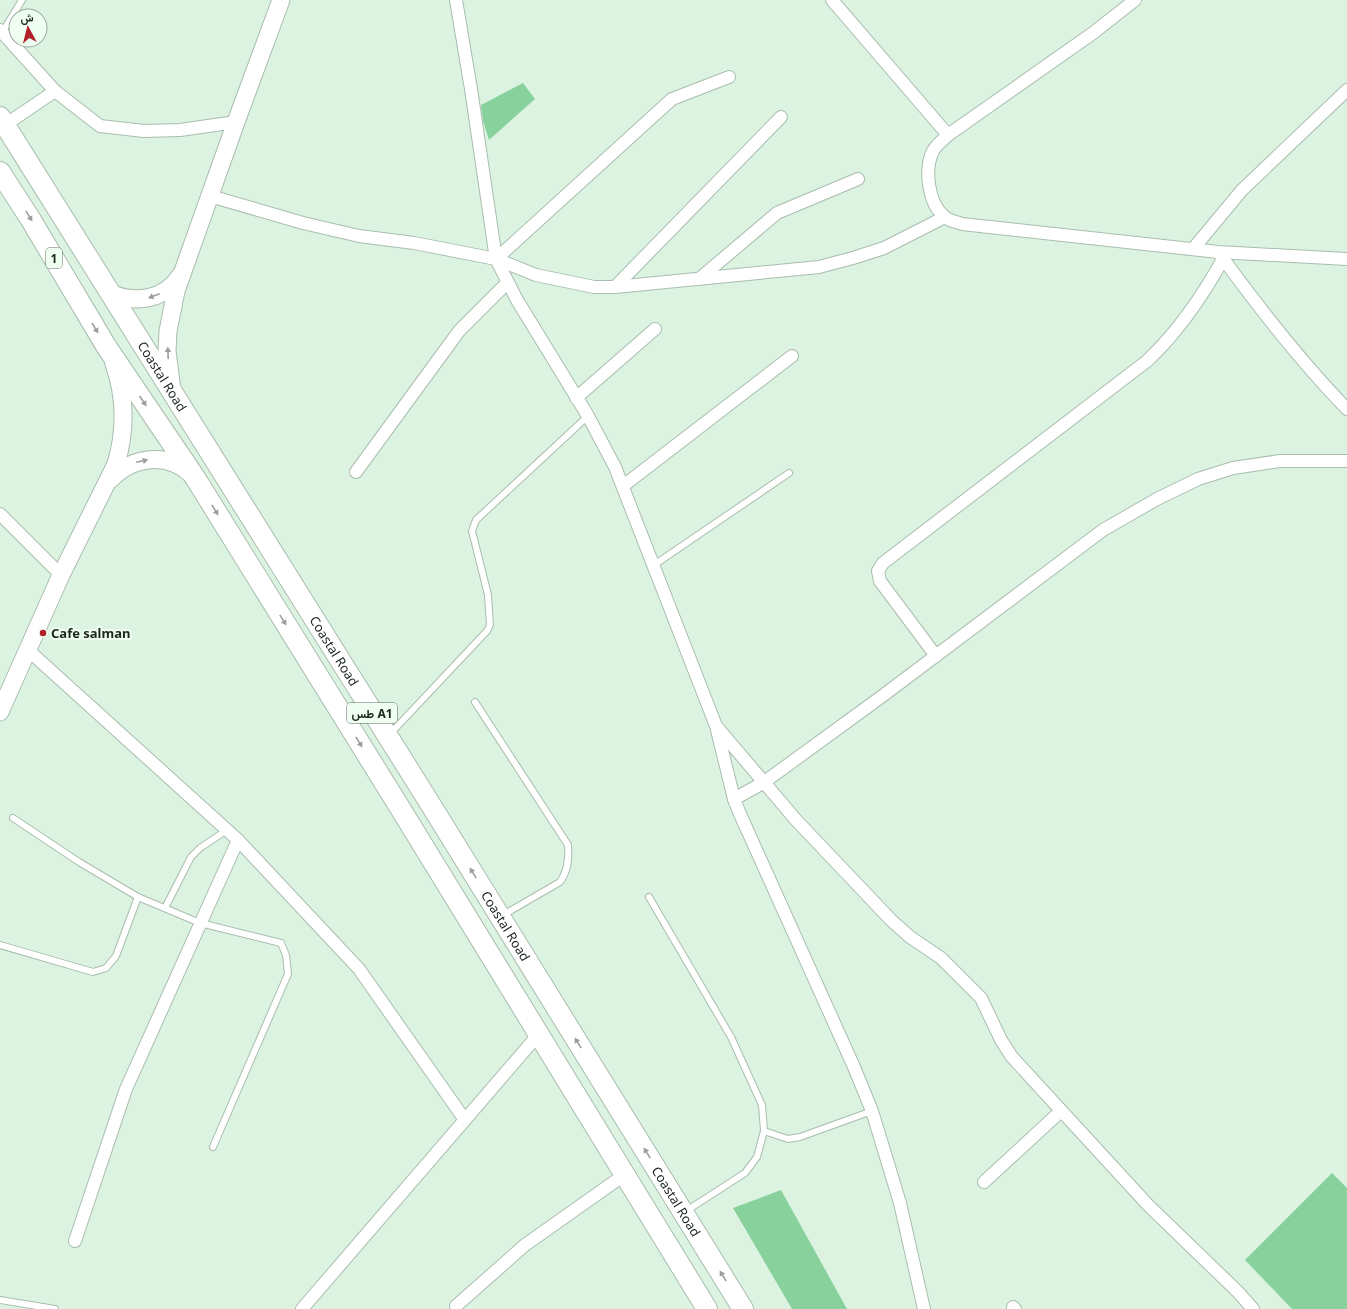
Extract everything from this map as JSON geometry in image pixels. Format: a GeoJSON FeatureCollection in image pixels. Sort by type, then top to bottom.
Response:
{"type":"FeatureCollection","features":[{"type":"Feature","properties":{"kind":"highway","name":"Coastal Road"},"geometry":{"type":"LineString","coordinates":[[2,121],[500,916],[743,1309]]}},
{"type":"Feature","properties":{"kind":"highway","name":"Coastal Road"},"geometry":{"type":"LineString","coordinates":[[0,172],[6,193],[106,346],[196,479],[397,803],[707,1309]]}},
{"type":"Feature","properties":{"kind":"main road"},"geometry":{"type":"LineString","coordinates":[[173,392],[169,372],[168,331],[171,310],[236,122],[281,0]]}},
{"type":"Feature","properties":{"kind":"main road"},"geometry":{"type":"LineString","coordinates":[[110,293],[128,299],[146,299],[168,289],[184,271]]}},
{"type":"Feature","properties":{"kind":"main road"},"geometry":{"type":"LineString","coordinates":[[0,712],[61,575],[110,481],[121,447],[124,412],[119,378],[106,346]]}},
{"type":"Feature","properties":{"kind":"main road"},"geometry":{"type":"LineString","coordinates":[[110,481],[126,466],[147,459],[168,461],[188,471],[196,479]]}},
{"type":"Feature","properties":{"kind":"street"},"geometry":{"type":"LineString","coordinates":[[456,0],[471,89],[496,259],[507,283],[588,416],[623,486],[716,726],[734,799],[767,878],[854,1067],[872,1111],[900,1203],[924,1309]]}},
{"type":"Feature","properties":{"kind":"street"},"geometry":{"type":"LineString","coordinates":[[832,0],[948,136]]}},
{"type":"Feature","properties":{"kind":"street"},"geometry":{"type":"LineString","coordinates":[[1135,0],[1093,33],[948,136],[933,150],[928,166],[934,204],[945,217],[962,224],[1193,249],[1221,256],[1347,259]]}},
{"type":"Feature","properties":{"kind":"street"},"geometry":{"type":"LineString","coordinates":[[1,32],[55,91],[100,126],[144,131],[173,130],[236,122]]}},
{"type":"Feature","properties":{"kind":"street"},"geometry":{"type":"LineString","coordinates":[[496,259],[672,99],[729,77]]}},
{"type":"Feature","properties":{"kind":"street"},"geometry":{"type":"LineString","coordinates":[[1193,249],[1242,190],[1347,90]]}},
{"type":"Feature","properties":{"kind":"street"},"geometry":{"type":"LineString","coordinates":[[2,121],[55,91]]}},
{"type":"Feature","properties":{"kind":"street"},"geometry":{"type":"LineString","coordinates":[[615,287],[781,117]]}},
{"type":"Feature","properties":{"kind":"street"},"geometry":{"type":"LineString","coordinates":[[699,279],[777,213],[858,179]]}},
{"type":"Feature","properties":{"kind":"street"},"geometry":{"type":"LineString","coordinates":[[210,196],[303,223],[359,236],[414,244],[496,259],[536,274],[594,287],[615,287],[819,267],[884,248],[945,217]]}},
{"type":"Feature","properties":{"kind":"street"},"geometry":{"type":"LineString","coordinates":[[1221,256],[1314,376],[1347,410]]}},
{"type":"Feature","properties":{"kind":"street"},"geometry":{"type":"LineString","coordinates":[[936,656],[880,581],[878,571],[883,563],[1147,361],[1162,347],[1187,317],[1207,288],[1221,256]]}},
{"type":"Feature","properties":{"kind":"street"},"geometry":{"type":"LineString","coordinates":[[356,472],[459,331],[507,283]]}},
{"type":"Feature","properties":{"kind":"street"},"geometry":{"type":"LineString","coordinates":[[576,398],[655,329]]}},
{"type":"Feature","properties":{"kind":"street"},"geometry":{"type":"LineString","coordinates":[[623,486],[792,356]]}},
{"type":"Feature","properties":{"kind":"street"},"geometry":{"type":"LineString","coordinates":[[734,799],[763,783],[936,656],[1103,530],[1157,499],[1198,479],[1233,468],[1274,462],[1302,460],[1347,461]]}},
{"type":"Feature","properties":{"kind":"street"},"geometry":{"type":"LineString","coordinates":[[0,514],[61,575]]}},
{"type":"Feature","properties":{"kind":"street"},"geometry":{"type":"LineString","coordinates":[[28,650],[238,840],[359,969],[465,1120]]}},
{"type":"Feature","properties":{"kind":"street"},"geometry":{"type":"LineString","coordinates":[[716,726],[763,783],[831,858],[891,920],[910,937],[941,958],[981,998],[1001,1040],[1012,1057],[1148,1205],[1238,1292],[1253,1309]]}},
{"type":"Feature","properties":{"kind":"street"},"geometry":{"type":"LineString","coordinates":[[75,1241],[126,1088],[238,840]]}},
{"type":"Feature","properties":{"kind":"street"},"geometry":{"type":"LineString","coordinates":[[302,1309],[538,1035]]}},
{"type":"Feature","properties":{"kind":"street"},"geometry":{"type":"LineString","coordinates":[[984,1182],[1061,1111]]}},
{"type":"Feature","properties":{"kind":"street"},"geometry":{"type":"LineString","coordinates":[[456,1306],[525,1245],[624,1175]]}},
{"type":"Feature","properties":{"kind":"lane"},"geometry":{"type":"LineString","coordinates":[[1,32],[22,0]]}},
{"type":"Feature","properties":{"kind":"lane"},"geometry":{"type":"LineString","coordinates":[[387,737],[487,631],[490,625],[488,595],[473,537],[473,525],[476,520],[588,416]]}},
{"type":"Feature","properties":{"kind":"lane"},"geometry":{"type":"LineString","coordinates":[[654,565],[789,473]]}},
{"type":"Feature","properties":{"kind":"lane"},"geometry":{"type":"LineString","coordinates":[[476,702],[568,845],[566,875],[560,882],[500,916]]}},
{"type":"Feature","properties":{"kind":"lane"},"geometry":{"type":"LineString","coordinates":[[13,818],[79,862],[138,897],[200,923],[281,943],[286,955],[288,974],[213,1147]]}},
{"type":"Feature","properties":{"kind":"lane"},"geometry":{"type":"LineString","coordinates":[[165,908],[191,857],[200,848],[227,830]]}},
{"type":"Feature","properties":{"kind":"lane"},"geometry":{"type":"LineString","coordinates":[[0,945],[92,972],[106,968],[116,956],[138,897]]}},
{"type":"Feature","properties":{"kind":"lane"},"geometry":{"type":"LineString","coordinates":[[649,897],[731,1037],[762,1105],[764,1132],[757,1157],[745,1173],[684,1212]]}},
{"type":"Feature","properties":{"kind":"lane"},"geometry":{"type":"LineString","coordinates":[[764,1132],[788,1139],[800,1137],[872,1111]]}},
{"type":"Feature","properties":{"kind":"lane"},"geometry":{"type":"LineString","coordinates":[[0,1300],[55,1309]]}},
{"type":"Feature","properties":{"kind":"building"},"geometry":{"type":"Polygon","coordinates":[[[523,83],[535,99],[489,140],[483,121],[481,105],[523,83]]]}},
{"type":"Feature","properties":{"kind":"building"},"geometry":{"type":"Polygon","coordinates":[[[1332,1173],[1347,1188],[1347,1309],[1292,1309],[1245,1260],[1332,1173]]]}},
{"type":"Feature","properties":{"kind":"building"},"geometry":{"type":"Polygon","coordinates":[[[781,1190],[847,1309],[792,1309],[733,1208],[781,1190]]]}},
{"type":"Feature","properties":{"kind":"place","name":"Cafe salman"},"geometry":{"type":"Point","coordinates":[43,633]}}]}
